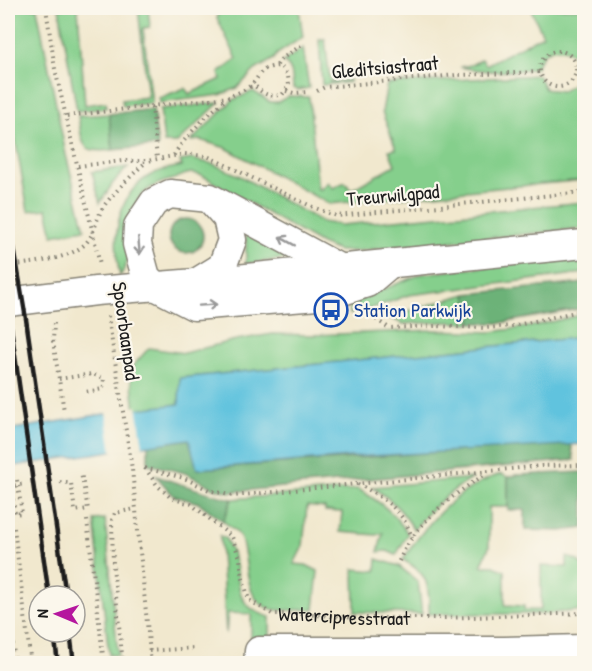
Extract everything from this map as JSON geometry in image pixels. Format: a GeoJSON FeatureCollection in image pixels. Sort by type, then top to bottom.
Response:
{"type":"FeatureCollection","features":[{"type":"Feature","properties":{"kind":"street"},"geometry":{"type":"LineString","coordinates":[[339,268],[210,198],[170,194],[154,202],[138,226],[137,243],[146,277],[155,286],[194,306],[330,295],[367,283],[389,265]]}},
{"type":"Feature","properties":{"kind":"street"},"geometry":{"type":"LineString","coordinates":[[196,284],[222,267],[232,240],[227,218],[210,198]]}},
{"type":"Feature","properties":{"kind":"street"},"geometry":{"type":"LineString","coordinates":[[8,302],[585,244]]}},
{"type":"Feature","properties":{"kind":"street","name":"Watercipresstraat"},"geometry":{"type":"LineString","coordinates":[[259,657],[585,649]]}},
{"type":"Feature","properties":{"kind":"path","name":"Spoorbaanpad"},"geometry":{"type":"LineString","coordinates":[[46,8],[56,69],[94,232],[105,291],[128,450],[151,663]]}},
{"type":"Feature","properties":{"kind":"path"},"geometry":{"type":"LineString","coordinates":[[250,87],[260,72],[276,66],[280,60],[303,44]]}},
{"type":"Feature","properties":{"kind":"path"},"geometry":{"type":"LineString","coordinates":[[553,52],[566,53],[577,65],[578,72],[571,83],[556,88],[546,84],[540,72],[542,61],[547,54],[553,52]]}},
{"type":"Feature","properties":{"kind":"path"},"geometry":{"type":"LineString","coordinates":[[577,65],[585,64]]}},
{"type":"Feature","properties":{"kind":"path"},"geometry":{"type":"LineString","coordinates":[[173,155],[179,144],[229,97],[255,86],[272,97],[282,95],[289,86],[288,75],[280,66],[276,66]]}},
{"type":"Feature","properties":{"kind":"path","name":"Gleditsiastraat"},"geometry":{"type":"LineString","coordinates":[[317,91],[325,87],[457,75],[540,72]]}},
{"type":"Feature","properties":{"kind":"path"},"geometry":{"type":"LineString","coordinates":[[286,91],[309,92]]}},
{"type":"Feature","properties":{"kind":"path"},"geometry":{"type":"LineString","coordinates":[[67,116],[229,97]]}},
{"type":"Feature","properties":{"kind":"path"},"geometry":{"type":"LineString","coordinates":[[152,107],[157,159]]}},
{"type":"Feature","properties":{"kind":"path","name":"Treurwilgpad"},"geometry":{"type":"LineString","coordinates":[[78,166],[147,161],[184,154],[207,156],[315,208],[337,216],[585,192]]}},
{"type":"Feature","properties":{"kind":"path"},"geometry":{"type":"LineString","coordinates":[[8,266],[47,261],[75,251],[86,244],[94,232],[102,208],[147,161]]}},
{"type":"Feature","properties":{"kind":"path"},"geometry":{"type":"LineString","coordinates":[[371,316],[389,328],[436,326],[485,328],[513,326],[585,310]]}},
{"type":"Feature","properties":{"kind":"path"},"geometry":{"type":"LineString","coordinates":[[54,320],[53,341],[64,411]]}},
{"type":"Feature","properties":{"kind":"path"},"geometry":{"type":"LineString","coordinates":[[59,379],[92,374],[104,378],[103,389],[86,392]]}},
{"type":"Feature","properties":{"kind":"path"},"geometry":{"type":"LineString","coordinates":[[358,484],[541,466],[585,465]]}},
{"type":"Feature","properties":{"kind":"path","name":"Watercipresstraat"},"geometry":{"type":"LineString","coordinates":[[358,484],[233,496],[209,490],[184,478],[145,468],[157,485],[171,498],[191,504],[232,537],[240,559],[249,600],[272,614],[426,618],[585,613]]}},
{"type":"Feature","properties":{"kind":"path"},"geometry":{"type":"LineString","coordinates":[[399,561],[412,538],[426,521],[454,496],[488,472]]}},
{"type":"Feature","properties":{"kind":"path"},"geometry":{"type":"LineString","coordinates":[[60,482],[71,483],[75,511],[88,509],[81,473]]}},
{"type":"Feature","properties":{"kind":"path"},"geometry":{"type":"LineString","coordinates":[[17,480],[19,491],[21,513],[15,514],[11,486],[18,485],[25,484]]}},
{"type":"Feature","properties":{"kind":"path"},"geometry":{"type":"LineString","coordinates":[[358,484],[378,495],[397,510],[412,538]]}},
{"type":"Feature","properties":{"kind":"path"},"geometry":{"type":"LineString","coordinates":[[123,663],[113,566],[112,520],[116,513],[135,509]]}},
{"type":"Feature","properties":{"kind":"path"},"geometry":{"type":"LineString","coordinates":[[87,520],[104,663]]}},
{"type":"Feature","properties":{"kind":"path"},"geometry":{"type":"LineString","coordinates":[[14,528],[30,663]]}},
{"type":"Feature","properties":{"kind":"path"},"geometry":{"type":"LineString","coordinates":[[8,602],[15,663]]}},
{"type":"Feature","properties":{"kind":"path"},"geometry":{"type":"LineString","coordinates":[[149,651],[194,648]]}},
{"type":"Feature","properties":{"kind":"green space"},"geometry":{"type":"Polygon","coordinates":[[[8,8],[37,8],[66,155],[85,229],[53,235],[47,209],[28,211],[8,98],[8,8]]]}},
{"type":"Feature","properties":{"kind":"green space"},"geometry":{"type":"Polygon","coordinates":[[[59,8],[78,8],[85,105],[106,102],[106,108],[77,111],[59,8]]]}},
{"type":"Feature","properties":{"kind":"green space"},"geometry":{"type":"Polygon","coordinates":[[[138,8],[148,8],[150,27],[143,28],[152,103],[123,106],[122,100],[148,97],[138,8]]]}},
{"type":"Feature","properties":{"kind":"green space"},"geometry":{"type":"Polygon","coordinates":[[[221,8],[299,8],[303,37],[255,70],[237,88],[220,95],[159,103],[159,98],[185,88],[189,94],[221,79],[219,73],[237,59],[217,18],[221,8]]]}},
{"type":"Feature","properties":{"kind":"green space"},"geometry":{"type":"Polygon","coordinates":[[[530,8],[584,8],[584,59],[579,60],[572,53],[558,48],[544,54],[536,68],[498,71],[460,67],[471,65],[482,59],[486,65],[543,35],[530,8]]]}},
{"type":"Feature","properties":{"kind":"green space"},"geometry":{"type":"Polygon","coordinates":[[[319,39],[325,39],[330,82],[349,80],[350,82],[322,85],[319,39]]]}},
{"type":"Feature","properties":{"kind":"green space"},"geometry":{"type":"Polygon","coordinates":[[[303,48],[309,88],[298,90],[293,88],[290,70],[283,62],[303,48]]]}},
{"type":"Feature","properties":{"kind":"green space"},"geometry":{"type":"Polygon","coordinates":[[[584,66],[584,180],[329,204],[226,148],[200,140],[191,141],[233,100],[253,91],[270,102],[278,102],[289,96],[309,97],[318,189],[328,182],[333,188],[345,182],[351,190],[395,165],[389,150],[396,149],[382,112],[387,84],[538,75],[545,89],[562,91],[574,83],[584,66]]]}},
{"type":"Feature","properties":{"kind":"green space"},"geometry":{"type":"Polygon","coordinates":[[[219,103],[177,143],[164,143],[160,109],[219,103]]]}},
{"type":"Feature","properties":{"kind":"green space"},"geometry":{"type":"Polygon","coordinates":[[[153,109],[158,146],[113,150],[109,114],[153,109]]]}},
{"type":"Feature","properties":{"kind":"green space"},"geometry":{"type":"Polygon","coordinates":[[[109,114],[113,150],[102,151],[88,148],[82,140],[78,116],[109,114]]]}},
{"type":"Feature","properties":{"kind":"green space"},"geometry":{"type":"Polygon","coordinates":[[[192,159],[213,164],[240,176],[322,222],[341,225],[584,202],[584,228],[339,251],[321,244],[205,177],[190,173],[151,187],[140,197],[131,221],[127,263],[120,276],[116,247],[124,204],[142,181],[155,173],[182,166],[180,161],[192,159]]]}},
{"type":"Feature","properties":{"kind":"green space"},"geometry":{"type":"Polygon","coordinates":[[[128,167],[113,183],[100,203],[92,172],[128,167]]]}},
{"type":"Feature","properties":{"kind":"green space"},"geometry":{"type":"Polygon","coordinates":[[[186,219],[198,224],[203,236],[198,248],[186,253],[174,248],[169,236],[174,224],[186,219]]]}},
{"type":"Feature","properties":{"kind":"green space"},"geometry":{"type":"Polygon","coordinates":[[[246,227],[298,257],[246,264],[246,227]]]}},
{"type":"Feature","properties":{"kind":"green space"},"geometry":{"type":"Polygon","coordinates":[[[584,256],[584,273],[409,295],[350,314],[350,303],[421,274],[584,256]]]}},
{"type":"Feature","properties":{"kind":"green space"},"geometry":{"type":"Polygon","coordinates":[[[584,283],[584,308],[501,323],[472,323],[466,294],[584,283]]]}},
{"type":"Feature","properties":{"kind":"green space"},"geometry":{"type":"Polygon","coordinates":[[[466,294],[472,323],[403,324],[388,317],[466,294]]]}},
{"type":"Feature","properties":{"kind":"green space"},"geometry":{"type":"Polygon","coordinates":[[[584,314],[584,337],[180,378],[179,404],[135,410],[130,369],[149,348],[184,353],[236,340],[273,334],[313,335],[434,330],[491,332],[534,326],[584,314]]]}},
{"type":"Feature","properties":{"kind":"green space"},"geometry":{"type":"Polygon","coordinates":[[[190,439],[197,469],[571,443],[574,460],[230,492],[214,488],[185,473],[148,464],[148,445],[190,439]]]}},
{"type":"Feature","properties":{"kind":"green space"},"geometry":{"type":"Polygon","coordinates":[[[584,472],[584,528],[561,531],[525,530],[525,510],[508,510],[508,477],[584,472]]]}},
{"type":"Feature","properties":{"kind":"green space"},"geometry":{"type":"Polygon","coordinates":[[[501,474],[508,477],[508,507],[489,507],[489,547],[481,566],[494,566],[505,571],[505,605],[524,606],[524,610],[541,610],[541,566],[567,567],[567,557],[577,560],[584,567],[584,610],[542,614],[429,614],[426,581],[418,570],[403,560],[422,533],[445,508],[471,488],[501,474]]]}},
{"type":"Feature","properties":{"kind":"green space"},"geometry":{"type":"Polygon","coordinates":[[[156,476],[232,499],[223,521],[199,503],[174,496],[156,476]]]}},
{"type":"Feature","properties":{"kind":"green space"},"geometry":{"type":"Polygon","coordinates":[[[473,478],[441,501],[414,530],[396,506],[372,487],[473,478]]]}},
{"type":"Feature","properties":{"kind":"green space"},"geometry":{"type":"Polygon","coordinates":[[[358,489],[386,508],[408,534],[396,555],[387,551],[378,552],[383,533],[376,535],[340,532],[342,512],[325,511],[325,508],[307,506],[303,546],[294,564],[306,565],[318,571],[314,609],[277,610],[265,607],[252,591],[240,537],[223,521],[232,499],[358,489]]]}},
{"type":"Feature","properties":{"kind":"green space"},"geometry":{"type":"Polygon","coordinates":[[[105,519],[118,655],[109,655],[94,520],[105,519]]]}},
{"type":"Feature","properties":{"kind":"green space"},"geometry":{"type":"Polygon","coordinates":[[[220,536],[225,538],[232,553],[244,601],[254,610],[270,617],[270,640],[251,638],[251,614],[228,613],[226,634],[220,536]]]}},
{"type":"Feature","properties":{"kind":"green space"},"geometry":{"type":"Polygon","coordinates":[[[377,559],[399,566],[418,582],[422,614],[355,612],[354,569],[376,571],[377,559]]]}},
{"type":"Feature","properties":{"kind":"water"},"geometry":{"type":"Polygon","coordinates":[[[584,337],[584,444],[351,457],[197,469],[189,439],[8,467],[8,430],[179,404],[180,378],[584,337]]]}},
{"type":"Feature","properties":{"kind":"pier"},"geometry":{"type":"Polygon","coordinates":[[[137,406],[143,447],[112,452],[106,411],[137,406]]]}},
{"type":"Feature","properties":{"kind":"railway"},"geometry":{"type":"LineString","coordinates":[[8,212],[64,584]]}},
{"type":"Feature","properties":{"kind":"railway"},"geometry":{"type":"LineString","coordinates":[[8,306],[47,584]]}},
{"type":"Feature","properties":{"kind":"railway"},"geometry":{"type":"LineString","coordinates":[[56,644],[58,664]]}},
{"type":"Feature","properties":{"kind":"railway"},"geometry":{"type":"LineString","coordinates":[[72,644],[74,664]]}},
{"type":"Feature","properties":{"kind":"place","name":"Station Parkwijk"},"geometry":{"type":"Point","coordinates":[331,310]}}]}
